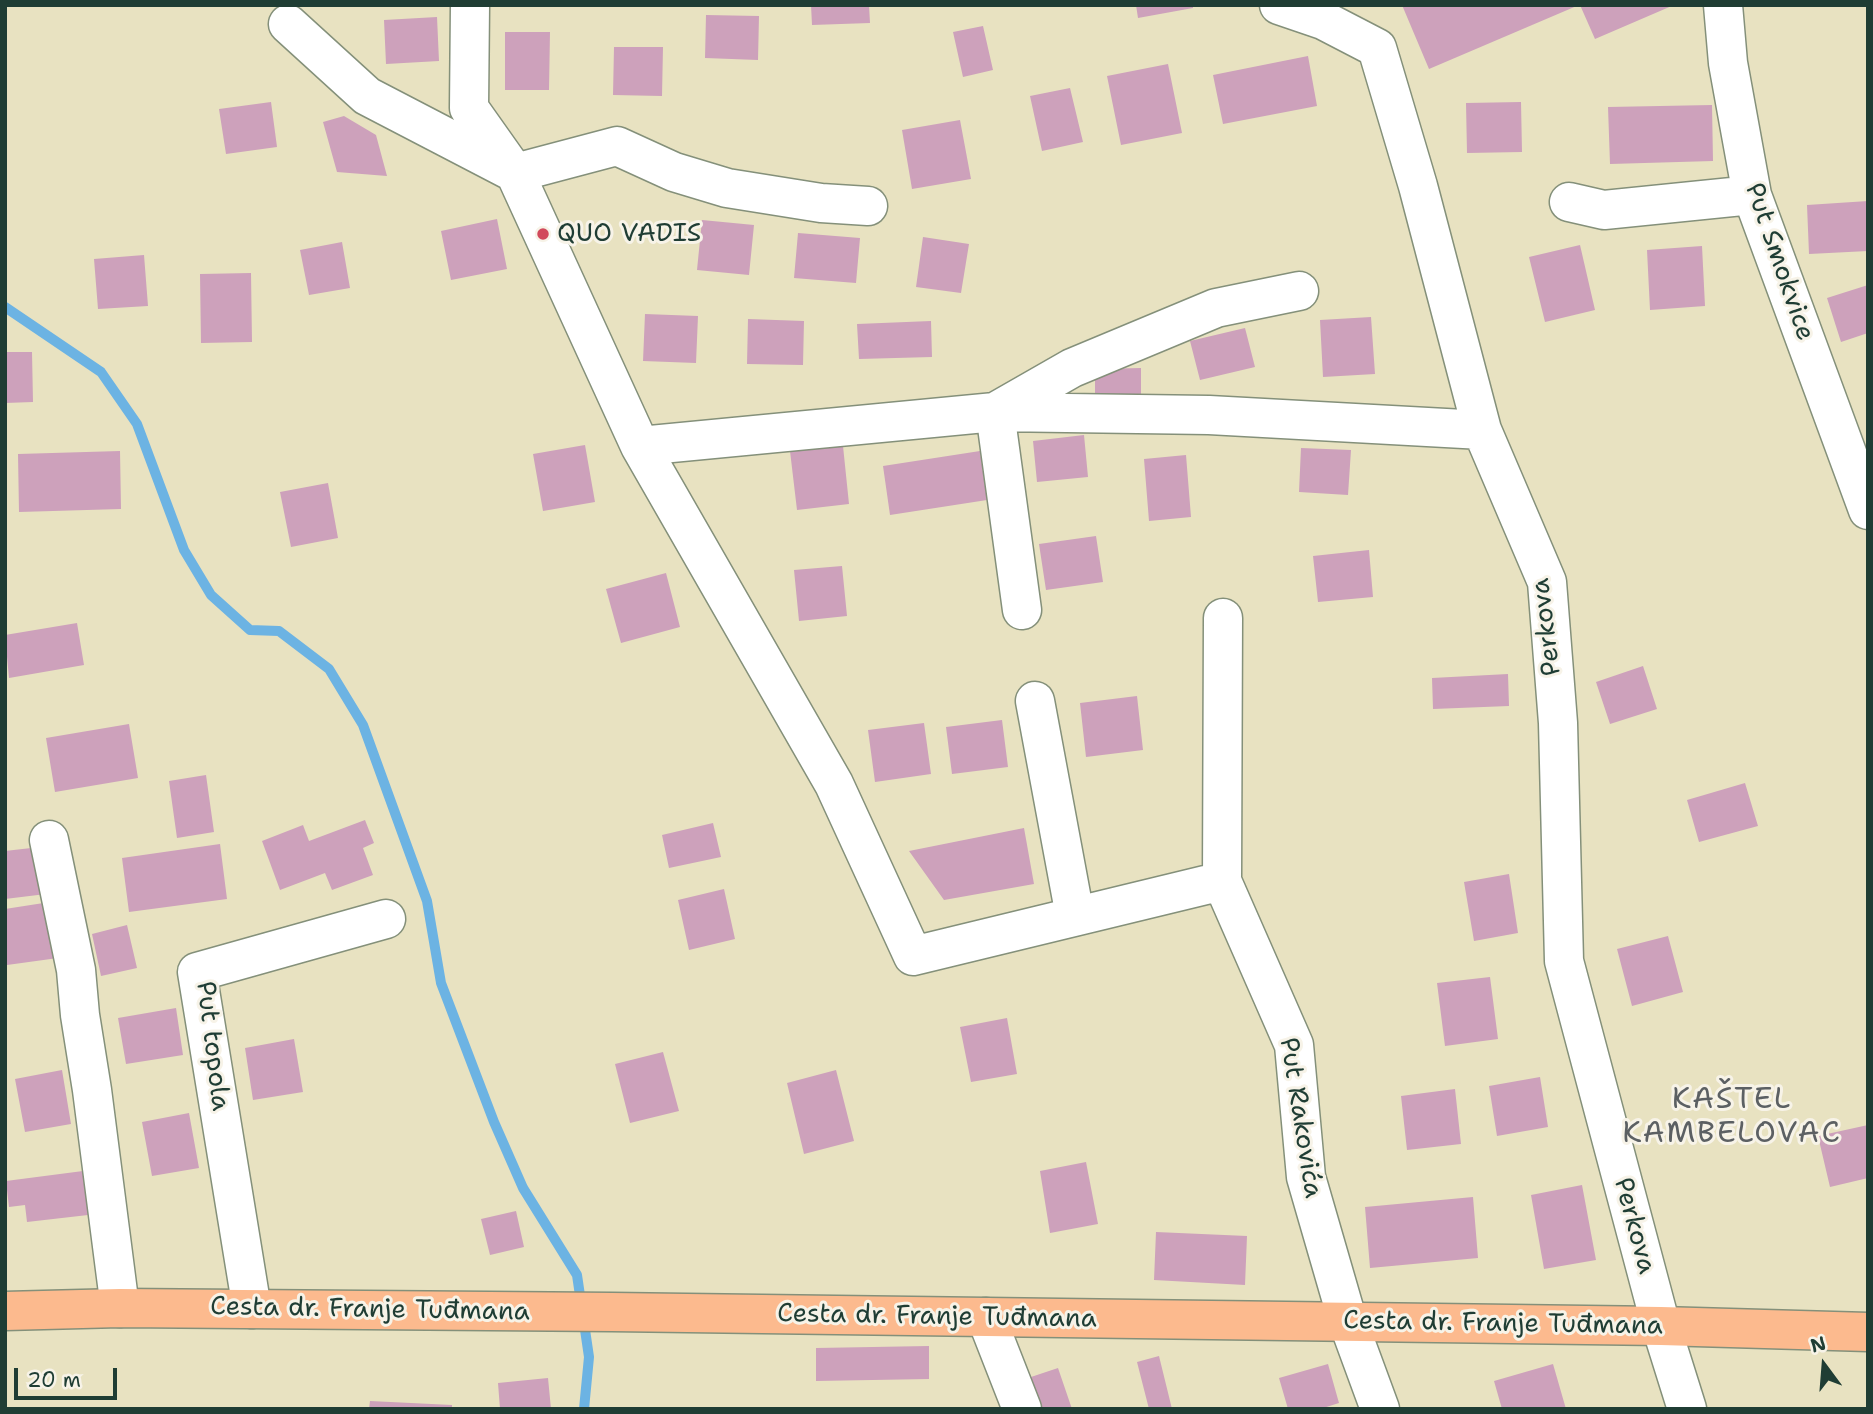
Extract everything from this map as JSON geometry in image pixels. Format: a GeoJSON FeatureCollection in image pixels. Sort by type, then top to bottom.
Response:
{"type":"FeatureCollection","features":[{"type":"Feature","properties":{"kind":"main road","name":"Cesta dr. Franje Tuđmana"},"geometry":{"type":"LineString","coordinates":[[5,1311],[120,1308],[612,1312],[1661,1326],[1868,1332]]}},
{"type":"Feature","properties":{"kind":"street"},"geometry":{"type":"LineString","coordinates":[[470,5],[469,108],[515,173],[640,446],[834,784],[913,956],[1222,881],[1223,618]]}},
{"type":"Feature","properties":{"kind":"street","name":"Perkova"},"geometry":{"type":"LineString","coordinates":[[1279,5],[1323,20],[1377,48],[1418,186],[1482,429],[1547,582],[1558,723],[1564,961],[1661,1326],[1687,1409]]}},
{"type":"Feature","properties":{"kind":"street","name":"Put Smokvice"},"geometry":{"type":"LineString","coordinates":[[1723,5],[1728,63],[1752,195],[1868,510]]}},
{"type":"Feature","properties":{"kind":"street"},"geometry":{"type":"LineString","coordinates":[[288,24],[366,96],[515,173],[617,146],[674,172],[727,188],[821,204],[869,206]]}},
{"type":"Feature","properties":{"kind":"street"},"geometry":{"type":"LineString","coordinates":[[1569,202],[1604,210],[1752,195]]}},
{"type":"Feature","properties":{"kind":"street"},"geometry":{"type":"LineString","coordinates":[[995,412],[1072,368],[1216,308],[1299,291]]}},
{"type":"Feature","properties":{"kind":"street"},"geometry":{"type":"LineString","coordinates":[[640,446],[995,412],[1209,415],[1482,429]]}},
{"type":"Feature","properties":{"kind":"street"},"geometry":{"type":"LineString","coordinates":[[995,412],[1022,610]]}},
{"type":"Feature","properties":{"kind":"street"},"geometry":{"type":"LineString","coordinates":[[1035,701],[1075,916]]}},
{"type":"Feature","properties":{"kind":"street"},"geometry":{"type":"LineString","coordinates":[[49,840],[76,970],[120,1308]]}},
{"type":"Feature","properties":{"kind":"street","name":"Put Rakovića"},"geometry":{"type":"LineString","coordinates":[[1222,881],[1294,1045],[1306,1177],[1348,1322],[1380,1409]]}},
{"type":"Feature","properties":{"kind":"street","name":"Put topola"},"geometry":{"type":"LineString","coordinates":[[252,1309],[197,972],[386,919]]}},
{"type":"Feature","properties":{"kind":"street"},"geometry":{"type":"LineString","coordinates":[[986,1317],[1022,1409]]}},
{"type":"Feature","properties":{"kind":"building"},"geometry":{"type":"Polygon","coordinates":[[[811,5],[869,5],[870,23],[812,25],[811,5]]]}},
{"type":"Feature","properties":{"kind":"building"},"geometry":{"type":"Polygon","coordinates":[[[1136,5],[1193,5],[1193,8],[1138,18],[1136,5]]]}},
{"type":"Feature","properties":{"kind":"building"},"geometry":{"type":"Polygon","coordinates":[[[1402,5],[1579,5],[1429,69],[1402,5]]]}},
{"type":"Feature","properties":{"kind":"building"},"geometry":{"type":"Polygon","coordinates":[[[1580,5],[1674,5],[1595,39],[1580,5]]]}},
{"type":"Feature","properties":{"kind":"building"},"geometry":{"type":"Polygon","coordinates":[[[706,15],[759,16],[758,60],[705,58],[706,15]]]}},
{"type":"Feature","properties":{"kind":"building"},"geometry":{"type":"Polygon","coordinates":[[[437,17],[439,61],[386,64],[384,20],[437,17]]]}},
{"type":"Feature","properties":{"kind":"building"},"geometry":{"type":"Polygon","coordinates":[[[983,26],[993,70],[963,77],[953,32],[983,26]]]}},
{"type":"Feature","properties":{"kind":"building"},"geometry":{"type":"Polygon","coordinates":[[[505,32],[550,32],[549,90],[505,90],[505,32]]]}},
{"type":"Feature","properties":{"kind":"building"},"geometry":{"type":"Polygon","coordinates":[[[614,47],[663,47],[662,96],[613,95],[614,47]]]}},
{"type":"Feature","properties":{"kind":"building"},"geometry":{"type":"Polygon","coordinates":[[[1308,56],[1317,106],[1223,124],[1213,75],[1308,56]]]}},
{"type":"Feature","properties":{"kind":"building"},"geometry":{"type":"Polygon","coordinates":[[[1168,64],[1182,133],[1121,145],[1107,76],[1168,64]]]}},
{"type":"Feature","properties":{"kind":"building"},"geometry":{"type":"Polygon","coordinates":[[[1070,88],[1083,142],[1042,151],[1030,96],[1070,88]]]}},
{"type":"Feature","properties":{"kind":"building"},"geometry":{"type":"Polygon","coordinates":[[[271,102],[277,147],[226,154],[219,109],[271,102]]]}},
{"type":"Feature","properties":{"kind":"building"},"geometry":{"type":"Polygon","coordinates":[[[1521,102],[1522,152],[1467,153],[1466,103],[1521,102]]]}},
{"type":"Feature","properties":{"kind":"building"},"geometry":{"type":"Polygon","coordinates":[[[1712,105],[1713,161],[1610,164],[1608,107],[1712,105]]]}},
{"type":"Feature","properties":{"kind":"building"},"geometry":{"type":"Polygon","coordinates":[[[344,116],[376,135],[387,176],[337,172],[323,122],[344,116]]]}},
{"type":"Feature","properties":{"kind":"building"},"geometry":{"type":"Polygon","coordinates":[[[960,120],[971,179],[912,189],[902,130],[960,120]]]}},
{"type":"Feature","properties":{"kind":"building"},"geometry":{"type":"Polygon","coordinates":[[[1868,201],[1868,251],[1809,254],[1807,205],[1868,201]]]}},
{"type":"Feature","properties":{"kind":"building"},"geometry":{"type":"Polygon","coordinates":[[[497,219],[507,269],[451,280],[441,231],[497,219]]]}},
{"type":"Feature","properties":{"kind":"building"},"geometry":{"type":"Polygon","coordinates":[[[702,220],[754,225],[749,275],[697,270],[702,220]]]}},
{"type":"Feature","properties":{"kind":"building"},"geometry":{"type":"Polygon","coordinates":[[[798,233],[860,238],[856,283],[794,278],[798,233]]]}},
{"type":"Feature","properties":{"kind":"building"},"geometry":{"type":"Polygon","coordinates":[[[923,237],[969,244],[961,293],[916,287],[923,237]]]}},
{"type":"Feature","properties":{"kind":"building"},"geometry":{"type":"Polygon","coordinates":[[[342,242],[350,288],[309,295],[300,250],[342,242]]]}},
{"type":"Feature","properties":{"kind":"building"},"geometry":{"type":"Polygon","coordinates":[[[1580,245],[1595,310],[1545,322],[1529,257],[1580,245]]]}},
{"type":"Feature","properties":{"kind":"building"},"geometry":{"type":"Polygon","coordinates":[[[1702,246],[1705,306],[1650,310],[1647,250],[1702,246]]]}},
{"type":"Feature","properties":{"kind":"building"},"geometry":{"type":"Polygon","coordinates":[[[144,255],[148,306],[98,309],[94,259],[144,255]]]}},
{"type":"Feature","properties":{"kind":"building"},"geometry":{"type":"Polygon","coordinates":[[[251,273],[252,342],[201,343],[200,274],[251,273]]]}},
{"type":"Feature","properties":{"kind":"building"},"geometry":{"type":"Polygon","coordinates":[[[1868,285],[1868,333],[1841,342],[1827,298],[1868,285]]]}},
{"type":"Feature","properties":{"kind":"building"},"geometry":{"type":"Polygon","coordinates":[[[645,314],[698,316],[696,363],[643,361],[645,314]]]}},
{"type":"Feature","properties":{"kind":"building"},"geometry":{"type":"Polygon","coordinates":[[[1371,317],[1375,374],[1323,377],[1320,320],[1371,317]]]}},
{"type":"Feature","properties":{"kind":"building"},"geometry":{"type":"Polygon","coordinates":[[[748,319],[804,321],[803,365],[747,364],[748,319]]]}},
{"type":"Feature","properties":{"kind":"building"},"geometry":{"type":"Polygon","coordinates":[[[931,321],[932,357],[859,359],[857,324],[931,321]]]}},
{"type":"Feature","properties":{"kind":"building"},"geometry":{"type":"Polygon","coordinates":[[[1245,328],[1255,367],[1200,380],[1190,341],[1245,328]]]}},
{"type":"Feature","properties":{"kind":"building"},"geometry":{"type":"Polygon","coordinates":[[[5,352],[32,352],[33,402],[5,403],[5,352]]]}},
{"type":"Feature","properties":{"kind":"building"},"geometry":{"type":"Polygon","coordinates":[[[1141,368],[1141,396],[1095,397],[1095,369],[1141,368]]]}},
{"type":"Feature","properties":{"kind":"building"},"geometry":{"type":"Polygon","coordinates":[[[1084,435],[1088,477],[1037,482],[1033,441],[1084,435]]]}},
{"type":"Feature","properties":{"kind":"building"},"geometry":{"type":"Polygon","coordinates":[[[585,445],[595,502],[543,511],[533,454],[585,445]]]}},
{"type":"Feature","properties":{"kind":"building"},"geometry":{"type":"Polygon","coordinates":[[[843,446],[849,504],[797,510],[790,451],[843,446]]]}},
{"type":"Feature","properties":{"kind":"building"},"geometry":{"type":"Polygon","coordinates":[[[1301,448],[1351,450],[1348,495],[1299,492],[1301,448]]]}},
{"type":"Feature","properties":{"kind":"building"},"geometry":{"type":"Polygon","coordinates":[[[120,451],[121,509],[19,512],[18,454],[120,451]]]}},
{"type":"Feature","properties":{"kind":"building"},"geometry":{"type":"Polygon","coordinates":[[[980,451],[987,500],[890,515],[883,466],[980,451]]]}},
{"type":"Feature","properties":{"kind":"building"},"geometry":{"type":"Polygon","coordinates":[[[1186,455],[1191,517],[1149,521],[1144,459],[1186,455]]]}},
{"type":"Feature","properties":{"kind":"building"},"geometry":{"type":"Polygon","coordinates":[[[328,483],[338,538],[291,547],[280,492],[328,483]]]}},
{"type":"Feature","properties":{"kind":"building"},"geometry":{"type":"Polygon","coordinates":[[[1096,536],[1103,582],[1046,590],[1039,544],[1096,536]]]}},
{"type":"Feature","properties":{"kind":"building"},"geometry":{"type":"Polygon","coordinates":[[[1369,550],[1373,597],[1318,602],[1313,556],[1369,550]]]}},
{"type":"Feature","properties":{"kind":"building"},"geometry":{"type":"Polygon","coordinates":[[[842,566],[847,616],[799,621],[794,570],[842,566]]]}},
{"type":"Feature","properties":{"kind":"building"},"geometry":{"type":"Polygon","coordinates":[[[666,573],[680,627],[621,643],[606,589],[666,573]]]}},
{"type":"Feature","properties":{"kind":"building"},"geometry":{"type":"Polygon","coordinates":[[[77,623],[84,665],[9,678],[5,635],[77,623]]]}},
{"type":"Feature","properties":{"kind":"building"},"geometry":{"type":"Polygon","coordinates":[[[1643,666],[1657,709],[1610,724],[1596,682],[1643,666]]]}},
{"type":"Feature","properties":{"kind":"building"},"geometry":{"type":"Polygon","coordinates":[[[1508,674],[1509,706],[1433,709],[1432,678],[1508,674]]]}},
{"type":"Feature","properties":{"kind":"building"},"geometry":{"type":"Polygon","coordinates":[[[1137,696],[1143,750],[1086,757],[1080,703],[1137,696]]]}},
{"type":"Feature","properties":{"kind":"building"},"geometry":{"type":"Polygon","coordinates":[[[1002,720],[1008,767],[952,774],[946,727],[1002,720]]]}},
{"type":"Feature","properties":{"kind":"building"},"geometry":{"type":"Polygon","coordinates":[[[924,723],[931,774],[875,782],[868,730],[924,723]]]}},
{"type":"Feature","properties":{"kind":"building"},"geometry":{"type":"Polygon","coordinates":[[[129,724],[138,778],[55,792],[46,738],[129,724]]]}},
{"type":"Feature","properties":{"kind":"building"},"geometry":{"type":"Polygon","coordinates":[[[206,775],[214,832],[177,838],[169,781],[206,775]]]}},
{"type":"Feature","properties":{"kind":"building"},"geometry":{"type":"Polygon","coordinates":[[[1745,783],[1758,826],[1699,842],[1687,800],[1745,783]]]}},
{"type":"Feature","properties":{"kind":"building"},"geometry":{"type":"Polygon","coordinates":[[[365,820],[374,843],[363,848],[373,875],[332,890],[325,873],[280,890],[262,841],[303,825],[309,841],[365,820]]]}},
{"type":"Feature","properties":{"kind":"building"},"geometry":{"type":"Polygon","coordinates":[[[713,823],[721,857],[669,868],[662,835],[713,823]]]}},
{"type":"Feature","properties":{"kind":"building"},"geometry":{"type":"Polygon","coordinates":[[[1024,828],[1034,884],[944,900],[909,851],[1024,828]]]}},
{"type":"Feature","properties":{"kind":"building"},"geometry":{"type":"Polygon","coordinates":[[[220,844],[227,899],[129,912],[122,858],[220,844]]]}},
{"type":"Feature","properties":{"kind":"building"},"geometry":{"type":"Polygon","coordinates":[[[40,847],[46,894],[5,899],[5,851],[40,847]]]}},
{"type":"Feature","properties":{"kind":"building"},"geometry":{"type":"Polygon","coordinates":[[[1509,874],[1518,933],[1474,941],[1464,882],[1509,874]]]}},
{"type":"Feature","properties":{"kind":"building"},"geometry":{"type":"Polygon","coordinates":[[[724,889],[735,939],[689,950],[678,900],[724,889]]]}},
{"type":"Feature","properties":{"kind":"building"},"geometry":{"type":"Polygon","coordinates":[[[50,902],[58,958],[7,965],[5,909],[50,902]]]}},
{"type":"Feature","properties":{"kind":"building"},"geometry":{"type":"Polygon","coordinates":[[[127,925],[137,968],[101,976],[92,934],[127,925]]]}},
{"type":"Feature","properties":{"kind":"building"},"geometry":{"type":"Polygon","coordinates":[[[1668,936],[1683,992],[1632,1006],[1617,949],[1668,936]]]}},
{"type":"Feature","properties":{"kind":"building"},"geometry":{"type":"Polygon","coordinates":[[[1490,977],[1498,1039],[1445,1046],[1437,983],[1490,977]]]}},
{"type":"Feature","properties":{"kind":"building"},"geometry":{"type":"Polygon","coordinates":[[[176,1008],[183,1055],[126,1064],[118,1018],[176,1008]]]}},
{"type":"Feature","properties":{"kind":"building"},"geometry":{"type":"Polygon","coordinates":[[[1007,1018],[1017,1074],[971,1082],[960,1027],[1007,1018]]]}},
{"type":"Feature","properties":{"kind":"building"},"geometry":{"type":"Polygon","coordinates":[[[294,1039],[303,1092],[253,1100],[245,1048],[294,1039]]]}},
{"type":"Feature","properties":{"kind":"building"},"geometry":{"type":"Polygon","coordinates":[[[663,1052],[679,1111],[630,1123],[615,1064],[663,1052]]]}},
{"type":"Feature","properties":{"kind":"building"},"geometry":{"type":"Polygon","coordinates":[[[62,1070],[71,1124],[25,1132],[15,1079],[62,1070]]]}},
{"type":"Feature","properties":{"kind":"building"},"geometry":{"type":"Polygon","coordinates":[[[836,1070],[854,1141],[804,1154],[787,1083],[836,1070]]]}},
{"type":"Feature","properties":{"kind":"building"},"geometry":{"type":"Polygon","coordinates":[[[1540,1077],[1548,1127],[1497,1136],[1489,1086],[1540,1077]]]}},
{"type":"Feature","properties":{"kind":"building"},"geometry":{"type":"Polygon","coordinates":[[[1455,1089],[1461,1144],[1407,1150],[1401,1096],[1455,1089]]]}},
{"type":"Feature","properties":{"kind":"building"},"geometry":{"type":"Polygon","coordinates":[[[189,1113],[199,1168],[152,1176],[142,1122],[189,1113]]]}},
{"type":"Feature","properties":{"kind":"building"},"geometry":{"type":"Polygon","coordinates":[[[1868,1125],[1868,1178],[1830,1187],[1818,1136],[1868,1125]]]}},
{"type":"Feature","properties":{"kind":"building"},"geometry":{"type":"Polygon","coordinates":[[[1086,1162],[1098,1224],[1050,1233],[1040,1171],[1086,1162]]]}},
{"type":"Feature","properties":{"kind":"building"},"geometry":{"type":"Polygon","coordinates":[[[83,1171],[88,1215],[27,1222],[25,1205],[9,1207],[6,1181],[83,1171]]]}},
{"type":"Feature","properties":{"kind":"building"},"geometry":{"type":"Polygon","coordinates":[[[1582,1185],[1596,1260],[1544,1269],[1531,1195],[1582,1185]]]}},
{"type":"Feature","properties":{"kind":"building"},"geometry":{"type":"Polygon","coordinates":[[[1473,1197],[1478,1258],[1370,1268],[1365,1207],[1473,1197]]]}},
{"type":"Feature","properties":{"kind":"building"},"geometry":{"type":"Polygon","coordinates":[[[516,1211],[524,1247],[490,1255],[481,1219],[516,1211]]]}},
{"type":"Feature","properties":{"kind":"building"},"geometry":{"type":"Polygon","coordinates":[[[1156,1232],[1247,1236],[1245,1285],[1154,1280],[1156,1232]]]}},
{"type":"Feature","properties":{"kind":"building"},"geometry":{"type":"Polygon","coordinates":[[[929,1346],[929,1379],[816,1381],[816,1348],[929,1346]]]}},
{"type":"Feature","properties":{"kind":"building"},"geometry":{"type":"Polygon","coordinates":[[[1159,1356],[1172,1409],[1149,1409],[1137,1362],[1159,1356]]]}},
{"type":"Feature","properties":{"kind":"building"},"geometry":{"type":"Polygon","coordinates":[[[1328,1364],[1339,1403],[1320,1409],[1288,1409],[1279,1378],[1328,1364]]]}},
{"type":"Feature","properties":{"kind":"building"},"geometry":{"type":"Polygon","coordinates":[[[1553,1364],[1566,1409],[1502,1409],[1494,1381],[1553,1364]]]}},
{"type":"Feature","properties":{"kind":"building"},"geometry":{"type":"Polygon","coordinates":[[[1058,1368],[1072,1409],[1041,1409],[1031,1377],[1058,1368]]]}},
{"type":"Feature","properties":{"kind":"building"},"geometry":{"type":"Polygon","coordinates":[[[548,1378],[551,1409],[500,1409],[498,1383],[548,1378]]]}},
{"type":"Feature","properties":{"kind":"building"},"geometry":{"type":"Polygon","coordinates":[[[370,1401],[452,1405],[452,1409],[369,1409],[370,1401]]]}},
{"type":"Feature","properties":{"kind":"waterway"},"geometry":{"type":"LineString","coordinates":[[5,307],[101,372],[137,424],[184,550],[211,595],[250,630],[279,631],[329,669],[363,725],[427,901],[441,983],[494,1122],[523,1188],[577,1275],[589,1357],[584,1409]]}},
{"type":"Feature","properties":{"kind":"place","name":"QUO VADIS"},"geometry":{"type":"Point","coordinates":[543,234]}},
{"type":"Feature","properties":{"kind":"district","name":"KAŠTEL KAMBELOVAC"},"geometry":{"type":"Point","coordinates":[1732,1117]}}]}
